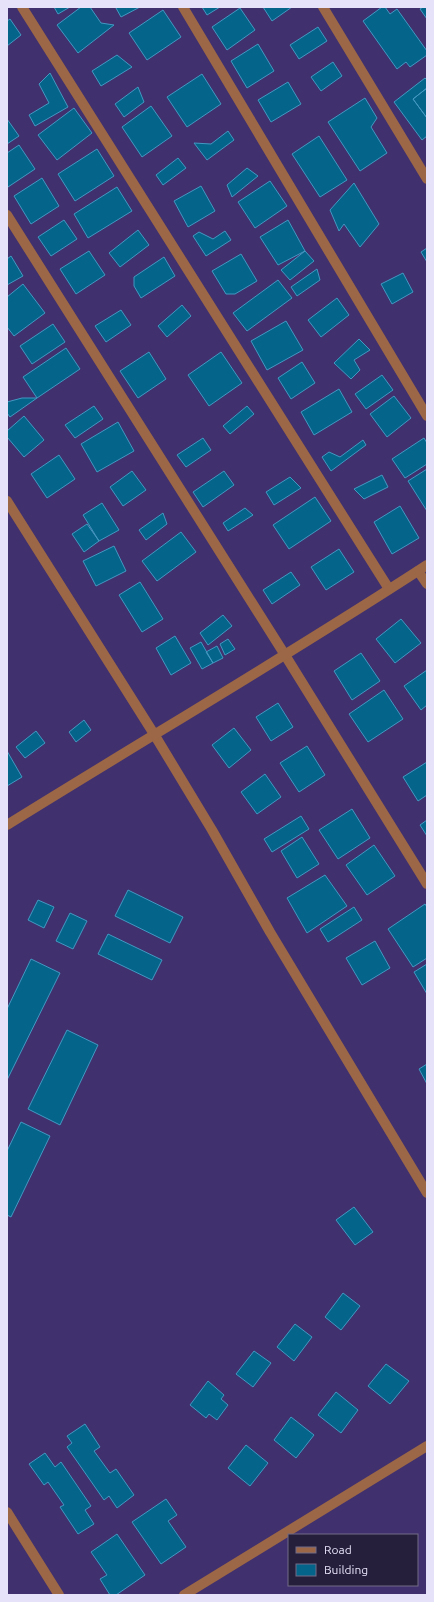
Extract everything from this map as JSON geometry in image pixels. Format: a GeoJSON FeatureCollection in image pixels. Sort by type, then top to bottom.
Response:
{"type":"FeatureCollection","features":[{"type":"Feature","properties":{"kind":"street"},"geometry":{"type":"LineString","coordinates":[[22,7],[389,589]]}},
{"type":"Feature","properties":{"kind":"street"},"geometry":{"type":"LineString","coordinates":[[183,7],[427,416]]}},
{"type":"Feature","properties":{"kind":"street"},"geometry":{"type":"LineString","coordinates":[[323,7],[427,179]]}},
{"type":"Feature","properties":{"kind":"street"},"geometry":{"type":"LineString","coordinates":[[7,215],[285,655],[427,884]]}},
{"type":"Feature","properties":{"kind":"street"},"geometry":{"type":"LineString","coordinates":[[7,501],[154,734],[212,830],[270,932],[427,1193]]}},
{"type":"Feature","properties":{"kind":"street"},"geometry":{"type":"LineString","coordinates":[[7,825],[285,655],[423,568],[427,584]]}},
{"type":"Feature","properties":{"kind":"street"},"geometry":{"type":"LineString","coordinates":[[184,1595],[427,1446]]}},
{"type":"Feature","properties":{"kind":"street"},"geometry":{"type":"LineString","coordinates":[[7,1512],[58,1595]]}},
{"type":"Feature","properties":{"kind":"building"},"geometry":{"type":"Polygon","coordinates":[[[54,7],[70,7],[58,14],[54,7]]]}},
{"type":"Feature","properties":{"kind":"building"},"geometry":{"type":"Polygon","coordinates":[[[81,7],[90,7],[101,23],[114,25],[78,53],[57,25],[81,7]]]}},
{"type":"Feature","properties":{"kind":"building"},"geometry":{"type":"Polygon","coordinates":[[[140,7],[121,17],[116,8],[140,7]]]}},
{"type":"Feature","properties":{"kind":"building"},"geometry":{"type":"Polygon","coordinates":[[[202,7],[220,7],[207,15],[202,7]]]}},
{"type":"Feature","properties":{"kind":"building"},"geometry":{"type":"Polygon","coordinates":[[[263,7],[292,7],[272,21],[263,7]]]}},
{"type":"Feature","properties":{"kind":"building"},"geometry":{"type":"Polygon","coordinates":[[[382,7],[385,7],[390,14],[397,9],[427,51],[427,55],[410,67],[406,62],[397,69],[363,21],[382,7]]]}},
{"type":"Feature","properties":{"kind":"building"},"geometry":{"type":"Polygon","coordinates":[[[427,7],[427,19],[420,9],[427,7]]]}},
{"type":"Feature","properties":{"kind":"building"},"geometry":{"type":"Polygon","coordinates":[[[240,8],[255,30],[227,50],[212,27],[240,8]]]}},
{"type":"Feature","properties":{"kind":"building"},"geometry":{"type":"Polygon","coordinates":[[[163,10],[181,37],[147,60],[129,33],[163,10]]]}},
{"type":"Feature","properties":{"kind":"building"},"geometry":{"type":"Polygon","coordinates":[[[10,19],[21,35],[7,46],[7,21],[10,19]]]}},
{"type":"Feature","properties":{"kind":"building"},"geometry":{"type":"Polygon","coordinates":[[[318,27],[327,41],[299,59],[290,45],[318,27]]]}},
{"type":"Feature","properties":{"kind":"building"},"geometry":{"type":"Polygon","coordinates":[[[258,44],[274,71],[247,88],[231,61],[258,44]]]}},
{"type":"Feature","properties":{"kind":"building"},"geometry":{"type":"Polygon","coordinates":[[[117,55],[132,67],[101,86],[92,71],[117,55]]]}},
{"type":"Feature","properties":{"kind":"building"},"geometry":{"type":"Polygon","coordinates":[[[333,62],[342,76],[321,91],[311,77],[333,62]]]}},
{"type":"Feature","properties":{"kind":"building"},"geometry":{"type":"Polygon","coordinates":[[[50,73],[68,107],[35,126],[29,115],[49,103],[39,84],[50,73]]]}},
{"type":"Feature","properties":{"kind":"building"},"geometry":{"type":"Polygon","coordinates":[[[202,74],[221,104],[187,127],[167,97],[202,74]]]}},
{"type":"Feature","properties":{"kind":"building"},"geometry":{"type":"Polygon","coordinates":[[[425,78],[427,80],[427,88],[413,99],[427,118],[427,136],[422,140],[394,102],[425,78]]]}},
{"type":"Feature","properties":{"kind":"building"},"geometry":{"type":"Polygon","coordinates":[[[288,82],[301,104],[271,122],[258,100],[288,82]]]}},
{"type":"Feature","properties":{"kind":"building"},"geometry":{"type":"Polygon","coordinates":[[[138,87],[144,102],[124,117],[115,104],[138,87]]]}},
{"type":"Feature","properties":{"kind":"building"},"geometry":{"type":"Polygon","coordinates":[[[427,88],[427,118],[413,99],[427,88]]]}},
{"type":"Feature","properties":{"kind":"building"},"geometry":{"type":"Polygon","coordinates":[[[365,98],[377,118],[371,127],[387,153],[360,171],[328,122],[365,98]]]}},
{"type":"Feature","properties":{"kind":"building"},"geometry":{"type":"Polygon","coordinates":[[[151,106],[172,136],[142,157],[122,127],[151,106]]]}},
{"type":"Feature","properties":{"kind":"building"},"geometry":{"type":"Polygon","coordinates":[[[74,108],[92,133],[57,160],[38,135],[74,108]]]}},
{"type":"Feature","properties":{"kind":"building"},"geometry":{"type":"Polygon","coordinates":[[[7,119],[19,136],[7,144],[7,119]]]}},
{"type":"Feature","properties":{"kind":"building"},"geometry":{"type":"Polygon","coordinates":[[[228,131],[234,140],[207,160],[194,143],[211,144],[228,131]]]}},
{"type":"Feature","properties":{"kind":"building"},"geometry":{"type":"Polygon","coordinates":[[[319,136],[347,180],[320,197],[292,154],[319,136]]]}},
{"type":"Feature","properties":{"kind":"building"},"geometry":{"type":"Polygon","coordinates":[[[19,145],[35,169],[8,187],[7,153],[19,145]]]}},
{"type":"Feature","properties":{"kind":"building"},"geometry":{"type":"Polygon","coordinates":[[[97,149],[114,176],[75,201],[58,174],[97,149]]]}},
{"type":"Feature","properties":{"kind":"building"},"geometry":{"type":"Polygon","coordinates":[[[178,158],[186,168],[163,185],[156,175],[178,158]]]}},
{"type":"Feature","properties":{"kind":"building"},"geometry":{"type":"Polygon","coordinates":[[[247,168],[258,176],[232,197],[227,185],[247,168]]]}},
{"type":"Feature","properties":{"kind":"building"},"geometry":{"type":"Polygon","coordinates":[[[42,178],[59,206],[31,224],[14,196],[42,178]]]}},
{"type":"Feature","properties":{"kind":"building"},"geometry":{"type":"Polygon","coordinates":[[[270,181],[287,206],[255,228],[238,202],[270,181]]]}},
{"type":"Feature","properties":{"kind":"building"},"geometry":{"type":"Polygon","coordinates":[[[354,183],[379,224],[360,247],[344,224],[339,231],[330,210],[354,183]]]}},
{"type":"Feature","properties":{"kind":"building"},"geometry":{"type":"Polygon","coordinates":[[[201,186],[215,211],[188,227],[174,201],[201,186]]]}},
{"type":"Feature","properties":{"kind":"building"},"geometry":{"type":"Polygon","coordinates":[[[117,187],[132,211],[88,238],[74,214],[117,187]]]}},
{"type":"Feature","properties":{"kind":"building"},"geometry":{"type":"Polygon","coordinates":[[[64,220],[77,239],[51,256],[38,237],[64,220]]]}},
{"type":"Feature","properties":{"kind":"building"},"geometry":{"type":"Polygon","coordinates":[[[288,220],[305,251],[278,265],[260,237],[288,220]]]}},
{"type":"Feature","properties":{"kind":"building"},"geometry":{"type":"Polygon","coordinates":[[[138,230],[149,245],[120,267],[109,253],[138,230]]]}},
{"type":"Feature","properties":{"kind":"building"},"geometry":{"type":"Polygon","coordinates":[[[225,231],[231,240],[206,256],[193,236],[199,232],[213,239],[225,231]]]}},
{"type":"Feature","properties":{"kind":"building"},"geometry":{"type":"Polygon","coordinates":[[[427,248],[427,262],[421,252],[427,248]]]}},
{"type":"Feature","properties":{"kind":"building"},"geometry":{"type":"Polygon","coordinates":[[[89,251],[105,275],[76,294],[60,269],[89,251]]]}},
{"type":"Feature","properties":{"kind":"building"},"geometry":{"type":"Polygon","coordinates":[[[305,251],[314,261],[290,280],[281,270],[305,251]]]}},
{"type":"Feature","properties":{"kind":"building"},"geometry":{"type":"Polygon","coordinates":[[[241,254],[257,281],[235,294],[226,294],[212,271],[241,254]]]}},
{"type":"Feature","properties":{"kind":"building"},"geometry":{"type":"Polygon","coordinates":[[[11,256],[23,276],[7,285],[7,259],[11,256]]]}},
{"type":"Feature","properties":{"kind":"building"},"geometry":{"type":"Polygon","coordinates":[[[164,257],[175,276],[141,298],[134,286],[134,277],[164,257]]]}},
{"type":"Feature","properties":{"kind":"building"},"geometry":{"type":"Polygon","coordinates":[[[317,269],[320,280],[297,296],[291,287],[317,269]]]}},
{"type":"Feature","properties":{"kind":"building"},"geometry":{"type":"Polygon","coordinates":[[[403,273],[413,292],[392,304],[381,284],[403,273]]]}},
{"type":"Feature","properties":{"kind":"building"},"geometry":{"type":"Polygon","coordinates":[[[278,280],[292,298],[247,331],[233,313],[278,280]]]}},
{"type":"Feature","properties":{"kind":"building"},"geometry":{"type":"Polygon","coordinates":[[[23,284],[45,313],[14,336],[7,327],[7,297],[23,284]]]}},
{"type":"Feature","properties":{"kind":"building"},"geometry":{"type":"Polygon","coordinates":[[[337,298],[349,315],[321,337],[308,320],[337,298]]]}},
{"type":"Feature","properties":{"kind":"building"},"geometry":{"type":"Polygon","coordinates":[[[182,305],[191,316],[167,337],[158,326],[182,305]]]}},
{"type":"Feature","properties":{"kind":"building"},"geometry":{"type":"Polygon","coordinates":[[[121,310],[131,325],[106,342],[95,326],[121,310]]]}},
{"type":"Feature","properties":{"kind":"building"},"geometry":{"type":"Polygon","coordinates":[[[286,321],[303,350],[267,370],[251,341],[286,321]]]}},
{"type":"Feature","properties":{"kind":"building"},"geometry":{"type":"Polygon","coordinates":[[[53,324],[65,342],[32,364],[20,346],[53,324]]]}},
{"type":"Feature","properties":{"kind":"building"},"geometry":{"type":"Polygon","coordinates":[[[359,339],[370,350],[354,360],[360,370],[351,379],[334,363],[359,339]]]}},
{"type":"Feature","properties":{"kind":"building"},"geometry":{"type":"Polygon","coordinates":[[[66,348],[80,369],[37,398],[23,377],[66,348]]]}},
{"type":"Feature","properties":{"kind":"building"},"geometry":{"type":"Polygon","coordinates":[[[149,352],[166,379],[138,398],[120,371],[149,352]]]}},
{"type":"Feature","properties":{"kind":"building"},"geometry":{"type":"Polygon","coordinates":[[[221,352],[242,383],[209,406],[188,375],[221,352]]]}},
{"type":"Feature","properties":{"kind":"building"},"geometry":{"type":"Polygon","coordinates":[[[302,362],[315,383],[291,399],[278,378],[302,362]]]}},
{"type":"Feature","properties":{"kind":"building"},"geometry":{"type":"Polygon","coordinates":[[[382,375],[393,390],[366,409],[355,394],[382,375]]]}},
{"type":"Feature","properties":{"kind":"building"},"geometry":{"type":"Polygon","coordinates":[[[339,389],[352,412],[314,435],[301,412],[339,389]]]}},
{"type":"Feature","properties":{"kind":"building"},"geometry":{"type":"Polygon","coordinates":[[[394,396],[411,418],[387,437],[370,414],[394,396]]]}},
{"type":"Feature","properties":{"kind":"building"},"geometry":{"type":"Polygon","coordinates":[[[22,398],[37,398],[10,417],[7,413],[7,402],[22,398]]]}},
{"type":"Feature","properties":{"kind":"building"},"geometry":{"type":"Polygon","coordinates":[[[94,406],[103,419],[75,438],[65,425],[94,406]]]}},
{"type":"Feature","properties":{"kind":"building"},"geometry":{"type":"Polygon","coordinates":[[[247,406],[254,414],[230,434],[223,426],[247,406]]]}},
{"type":"Feature","properties":{"kind":"building"},"geometry":{"type":"Polygon","coordinates":[[[24,416],[44,440],[24,457],[7,437],[7,431],[24,416]]]}},
{"type":"Feature","properties":{"kind":"building"},"geometry":{"type":"Polygon","coordinates":[[[118,422],[134,451],[97,472],[81,444],[118,422]]]}},
{"type":"Feature","properties":{"kind":"building"},"geometry":{"type":"Polygon","coordinates":[[[203,438],[211,450],[186,467],[177,455],[203,438]]]}},
{"type":"Feature","properties":{"kind":"building"},"geometry":{"type":"Polygon","coordinates":[[[424,438],[427,443],[427,464],[405,478],[392,459],[424,438]]]}},
{"type":"Feature","properties":{"kind":"building"},"geometry":{"type":"Polygon","coordinates":[[[363,440],[366,445],[331,471],[322,457],[329,452],[340,457],[363,440]]]}},
{"type":"Feature","properties":{"kind":"building"},"geometry":{"type":"Polygon","coordinates":[[[59,455],[75,479],[47,498],[31,474],[59,455]]]}},
{"type":"Feature","properties":{"kind":"building"},"geometry":{"type":"Polygon","coordinates":[[[427,469],[427,511],[408,481],[427,469]]]}},
{"type":"Feature","properties":{"kind":"building"},"geometry":{"type":"Polygon","coordinates":[[[132,471],[146,490],[123,506],[110,487],[132,471]]]}},
{"type":"Feature","properties":{"kind":"building"},"geometry":{"type":"Polygon","coordinates":[[[224,471],[234,485],[203,507],[193,492],[224,471]]]}},
{"type":"Feature","properties":{"kind":"building"},"geometry":{"type":"Polygon","coordinates":[[[382,475],[388,487],[364,499],[354,489],[382,475]]]}},
{"type":"Feature","properties":{"kind":"building"},"geometry":{"type":"Polygon","coordinates":[[[290,477],[301,488],[274,505],[266,492],[290,477]]]}},
{"type":"Feature","properties":{"kind":"building"},"geometry":{"type":"Polygon","coordinates":[[[315,497],[331,521],[289,549],[273,525],[315,497]]]}},
{"type":"Feature","properties":{"kind":"building"},"geometry":{"type":"Polygon","coordinates":[[[102,503],[119,530],[99,541],[83,515],[102,503]]]}},
{"type":"Feature","properties":{"kind":"building"},"geometry":{"type":"Polygon","coordinates":[[[400,506],[419,538],[392,554],[374,522],[400,506]]]}},
{"type":"Feature","properties":{"kind":"building"},"geometry":{"type":"Polygon","coordinates":[[[245,508],[253,515],[228,531],[223,523],[245,508]]]}},
{"type":"Feature","properties":{"kind":"building"},"geometry":{"type":"Polygon","coordinates":[[[163,513],[167,524],[146,540],[139,530],[163,513]]]}},
{"type":"Feature","properties":{"kind":"building"},"geometry":{"type":"Polygon","coordinates":[[[87,524],[99,541],[84,552],[72,534],[87,524]]]}},
{"type":"Feature","properties":{"kind":"building"},"geometry":{"type":"Polygon","coordinates":[[[181,532],[196,552],[157,581],[142,561],[181,532]]]}},
{"type":"Feature","properties":{"kind":"building"},"geometry":{"type":"Polygon","coordinates":[[[114,546],[126,571],[96,586],[83,561],[114,546]]]}},
{"type":"Feature","properties":{"kind":"building"},"geometry":{"type":"Polygon","coordinates":[[[339,549],[354,572],[326,590],[311,567],[339,549]]]}},
{"type":"Feature","properties":{"kind":"building"},"geometry":{"type":"Polygon","coordinates":[[[291,572],[300,585],[272,604],[263,590],[291,572]]]}},
{"type":"Feature","properties":{"kind":"building"},"geometry":{"type":"Polygon","coordinates":[[[140,582],[163,619],[142,632],[119,595],[140,582]]]}},
{"type":"Feature","properties":{"kind":"building"},"geometry":{"type":"Polygon","coordinates":[[[223,615],[232,626],[208,645],[200,633],[223,615]]]}},
{"type":"Feature","properties":{"kind":"building"},"geometry":{"type":"Polygon","coordinates":[[[401,619],[421,643],[395,663],[376,639],[401,619]]]}},
{"type":"Feature","properties":{"kind":"building"},"geometry":{"type":"Polygon","coordinates":[[[175,636],[191,663],[171,675],[156,648],[175,636]]]}},
{"type":"Feature","properties":{"kind":"building"},"geometry":{"type":"Polygon","coordinates":[[[228,639],[235,649],[225,655],[220,644],[228,639]]]}},
{"type":"Feature","properties":{"kind":"building"},"geometry":{"type":"Polygon","coordinates":[[[201,642],[213,663],[202,669],[190,648],[201,642]]]}},
{"type":"Feature","properties":{"kind":"building"},"geometry":{"type":"Polygon","coordinates":[[[217,646],[223,658],[213,663],[206,652],[217,646]]]}},
{"type":"Feature","properties":{"kind":"building"},"geometry":{"type":"Polygon","coordinates":[[[361,653],[380,681],[352,700],[334,671],[361,653]]]}},
{"type":"Feature","properties":{"kind":"building"},"geometry":{"type":"Polygon","coordinates":[[[427,670],[427,705],[421,710],[404,686],[427,670]]]}},
{"type":"Feature","properties":{"kind":"building"},"geometry":{"type":"Polygon","coordinates":[[[384,690],[403,719],[368,742],[349,714],[384,690]]]}},
{"type":"Feature","properties":{"kind":"building"},"geometry":{"type":"Polygon","coordinates":[[[278,703],[293,727],[271,741],[256,717],[278,703]]]}},
{"type":"Feature","properties":{"kind":"building"},"geometry":{"type":"Polygon","coordinates":[[[84,720],[91,730],[76,742],[69,732],[84,720]]]}},
{"type":"Feature","properties":{"kind":"building"},"geometry":{"type":"Polygon","coordinates":[[[234,728],[251,750],[229,768],[212,745],[234,728]]]}},
{"type":"Feature","properties":{"kind":"building"},"geometry":{"type":"Polygon","coordinates":[[[36,731],[45,743],[25,758],[16,747],[36,731]]]}},
{"type":"Feature","properties":{"kind":"building"},"geometry":{"type":"Polygon","coordinates":[[[307,746],[325,775],[299,792],[280,763],[307,746]]]}},
{"type":"Feature","properties":{"kind":"building"},"geometry":{"type":"Polygon","coordinates":[[[7,751],[22,777],[7,786],[7,751]]]}},
{"type":"Feature","properties":{"kind":"building"},"geometry":{"type":"Polygon","coordinates":[[[427,762],[427,795],[418,801],[403,777],[427,762]]]}},
{"type":"Feature","properties":{"kind":"building"},"geometry":{"type":"Polygon","coordinates":[[[265,774],[281,797],[257,814],[241,792],[265,774]]]}},
{"type":"Feature","properties":{"kind":"building"},"geometry":{"type":"Polygon","coordinates":[[[352,809],[370,838],[338,859],[319,830],[352,809]]]}},
{"type":"Feature","properties":{"kind":"building"},"geometry":{"type":"Polygon","coordinates":[[[301,816],[309,829],[272,852],[264,839],[301,816]]]}},
{"type":"Feature","properties":{"kind":"building"},"geometry":{"type":"Polygon","coordinates":[[[427,820],[427,836],[420,825],[427,820]]]}},
{"type":"Feature","properties":{"kind":"building"},"geometry":{"type":"Polygon","coordinates":[[[302,837],[319,864],[297,878],[281,851],[302,837]]]}},
{"type":"Feature","properties":{"kind":"building"},"geometry":{"type":"Polygon","coordinates":[[[374,845],[395,876],[367,895],[346,865],[374,845]]]}},
{"type":"Feature","properties":{"kind":"building"},"geometry":{"type":"Polygon","coordinates":[[[325,875],[347,906],[307,933],[287,898],[325,875]]]}},
{"type":"Feature","properties":{"kind":"building"},"geometry":{"type":"Polygon","coordinates":[[[128,890],[183,917],[170,943],[115,916],[128,890]]]}},
{"type":"Feature","properties":{"kind":"building"},"geometry":{"type":"Polygon","coordinates":[[[38,900],[54,907],[44,928],[28,920],[38,900]]]}},
{"type":"Feature","properties":{"kind":"building"},"geometry":{"type":"Polygon","coordinates":[[[425,904],[427,907],[427,958],[413,967],[388,929],[425,904]]]}},
{"type":"Feature","properties":{"kind":"building"},"geometry":{"type":"Polygon","coordinates":[[[354,907],[362,920],[328,942],[320,929],[354,907]]]}},
{"type":"Feature","properties":{"kind":"building"},"geometry":{"type":"Polygon","coordinates":[[[70,913],[87,921],[73,949],[56,941],[70,913]]]}},
{"type":"Feature","properties":{"kind":"building"},"geometry":{"type":"Polygon","coordinates":[[[108,934],[162,960],[152,980],[98,954],[108,934]]]}},
{"type":"Feature","properties":{"kind":"building"},"geometry":{"type":"Polygon","coordinates":[[[375,941],[390,968],[362,985],[346,958],[375,941]]]}},
{"type":"Feature","properties":{"kind":"building"},"geometry":{"type":"Polygon","coordinates":[[[31,959],[60,973],[7,1080],[7,1009],[31,959]]]}},
{"type":"Feature","properties":{"kind":"building"},"geometry":{"type":"Polygon","coordinates":[[[427,964],[427,994],[414,972],[427,964]]]}},
{"type":"Feature","properties":{"kind":"building"},"geometry":{"type":"Polygon","coordinates":[[[67,1030],[98,1045],[60,1125],[28,1109],[67,1030]]]}},
{"type":"Feature","properties":{"kind":"building"},"geometry":{"type":"Polygon","coordinates":[[[427,1064],[427,1084],[419,1069],[427,1064]]]}},
{"type":"Feature","properties":{"kind":"building"},"geometry":{"type":"Polygon","coordinates":[[[21,1122],[50,1136],[11,1217],[7,1215],[7,1151],[21,1122]]]}},
{"type":"Feature","properties":{"kind":"building"},"geometry":{"type":"Polygon","coordinates":[[[354,1207],[373,1232],[355,1245],[336,1220],[354,1207]]]}},
{"type":"Feature","properties":{"kind":"building"},"geometry":{"type":"Polygon","coordinates":[[[343,1293],[360,1306],[341,1330],[325,1317],[343,1293]]]}},
{"type":"Feature","properties":{"kind":"building"},"geometry":{"type":"Polygon","coordinates":[[[295,1324],[312,1337],[294,1361],[277,1347],[295,1324]]]}},
{"type":"Feature","properties":{"kind":"building"},"geometry":{"type":"Polygon","coordinates":[[[254,1351],[271,1363],[253,1387],[236,1374],[254,1351]]]}},
{"type":"Feature","properties":{"kind":"building"},"geometry":{"type":"Polygon","coordinates":[[[386,1364],[409,1381],[390,1404],[368,1386],[386,1364]]]}},
{"type":"Feature","properties":{"kind":"building"},"geometry":{"type":"Polygon","coordinates":[[[208,1381],[224,1395],[221,1399],[228,1405],[217,1420],[209,1414],[206,1418],[190,1405],[208,1381]]]}},
{"type":"Feature","properties":{"kind":"building"},"geometry":{"type":"Polygon","coordinates":[[[336,1392],[358,1410],[341,1433],[318,1415],[336,1392]]]}},
{"type":"Feature","properties":{"kind":"building"},"geometry":{"type":"Polygon","coordinates":[[[291,1417],[314,1435],[296,1458],[274,1440],[291,1417]]]}},
{"type":"Feature","properties":{"kind":"building"},"geometry":{"type":"Polygon","coordinates":[[[85,1424],[100,1447],[94,1451],[110,1473],[116,1469],[134,1495],[117,1508],[109,1496],[104,1500],[67,1447],[72,1443],[67,1436],[85,1424]]]}},
{"type":"Feature","properties":{"kind":"building"},"geometry":{"type":"Polygon","coordinates":[[[246,1445],[268,1463],[250,1486],[228,1468],[246,1445]]]}},
{"type":"Feature","properties":{"kind":"building"},"geometry":{"type":"Polygon","coordinates":[[[45,1453],[55,1467],[61,1462],[91,1506],[85,1510],[94,1524],[78,1534],[60,1507],[64,1505],[48,1482],[44,1485],[29,1464],[45,1453]]]}},
{"type":"Feature","properties":{"kind":"building"},"geometry":{"type":"Polygon","coordinates":[[[166,1499],[177,1515],[168,1521],[186,1547],[161,1564],[132,1522],[166,1499]]]}},
{"type":"Feature","properties":{"kind":"building"},"geometry":{"type":"Polygon","coordinates":[[[117,1534],[145,1575],[116,1595],[110,1595],[100,1579],[107,1575],[91,1552],[117,1534]]]}}]}
